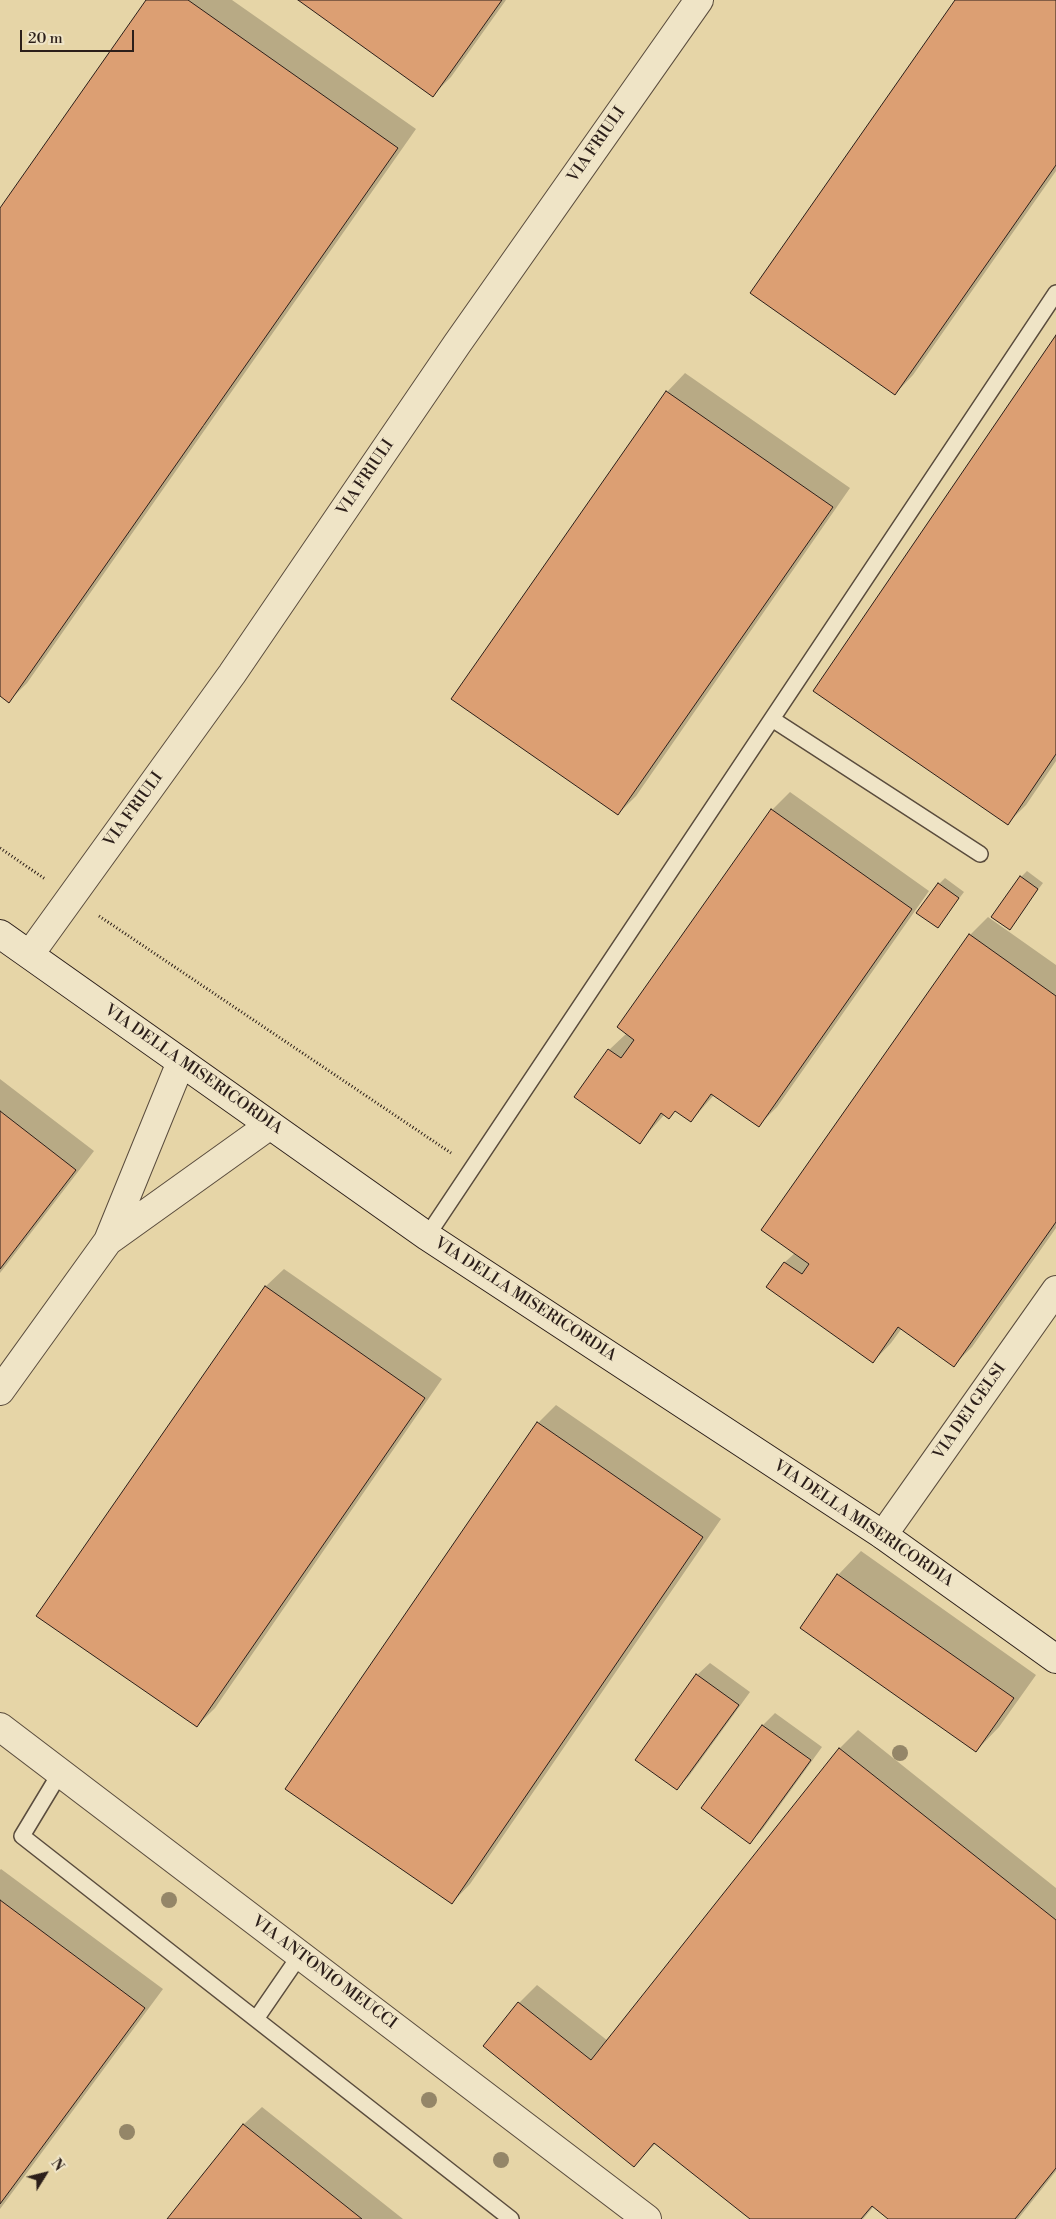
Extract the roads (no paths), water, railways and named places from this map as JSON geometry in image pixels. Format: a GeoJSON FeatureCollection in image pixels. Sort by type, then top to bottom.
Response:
{"type":"FeatureCollection","features":[{"type":"Feature","properties":{"kind":"street","name":"VIA FRIULI"},"geometry":{"type":"LineString","coordinates":[[30,954],[232,674],[457,344],[699,0]]}},
{"type":"Feature","properties":{"kind":"street","name":"VIA DELLA MISERICORDIA"},"geometry":{"type":"LineString","coordinates":[[0,934],[427,1236],[884,1535],[1056,1659]]}},
{"type":"Feature","properties":{"kind":"street"},"geometry":{"type":"LineString","coordinates":[[0,1391],[108,1240],[182,1062]]}},
{"type":"Feature","properties":{"kind":"street"},"geometry":{"type":"LineString","coordinates":[[108,1240],[270,1125]]}},
{"type":"Feature","properties":{"kind":"street","name":"VIA DEI GELSI"},"geometry":{"type":"LineString","coordinates":[[884,1535],[1056,1290]]}},
{"type":"Feature","properties":{"kind":"street","name":"VIA ANTONIO MEUCCI"},"geometry":{"type":"LineString","coordinates":[[0,1727],[647,2219]]}},
{"type":"Feature","properties":{"kind":"lane"},"geometry":{"type":"LineString","coordinates":[[427,1236],[1056,293]]}},
{"type":"Feature","properties":{"kind":"lane"},"geometry":{"type":"LineString","coordinates":[[772,719],[980,854]]}},
{"type":"Feature","properties":{"kind":"lane"},"geometry":{"type":"LineString","coordinates":[[60,1773],[22,1836],[511,2219]]}},
{"type":"Feature","properties":{"kind":"lane"},"geometry":{"type":"LineString","coordinates":[[256,2019],[300,1955]]}}]}
